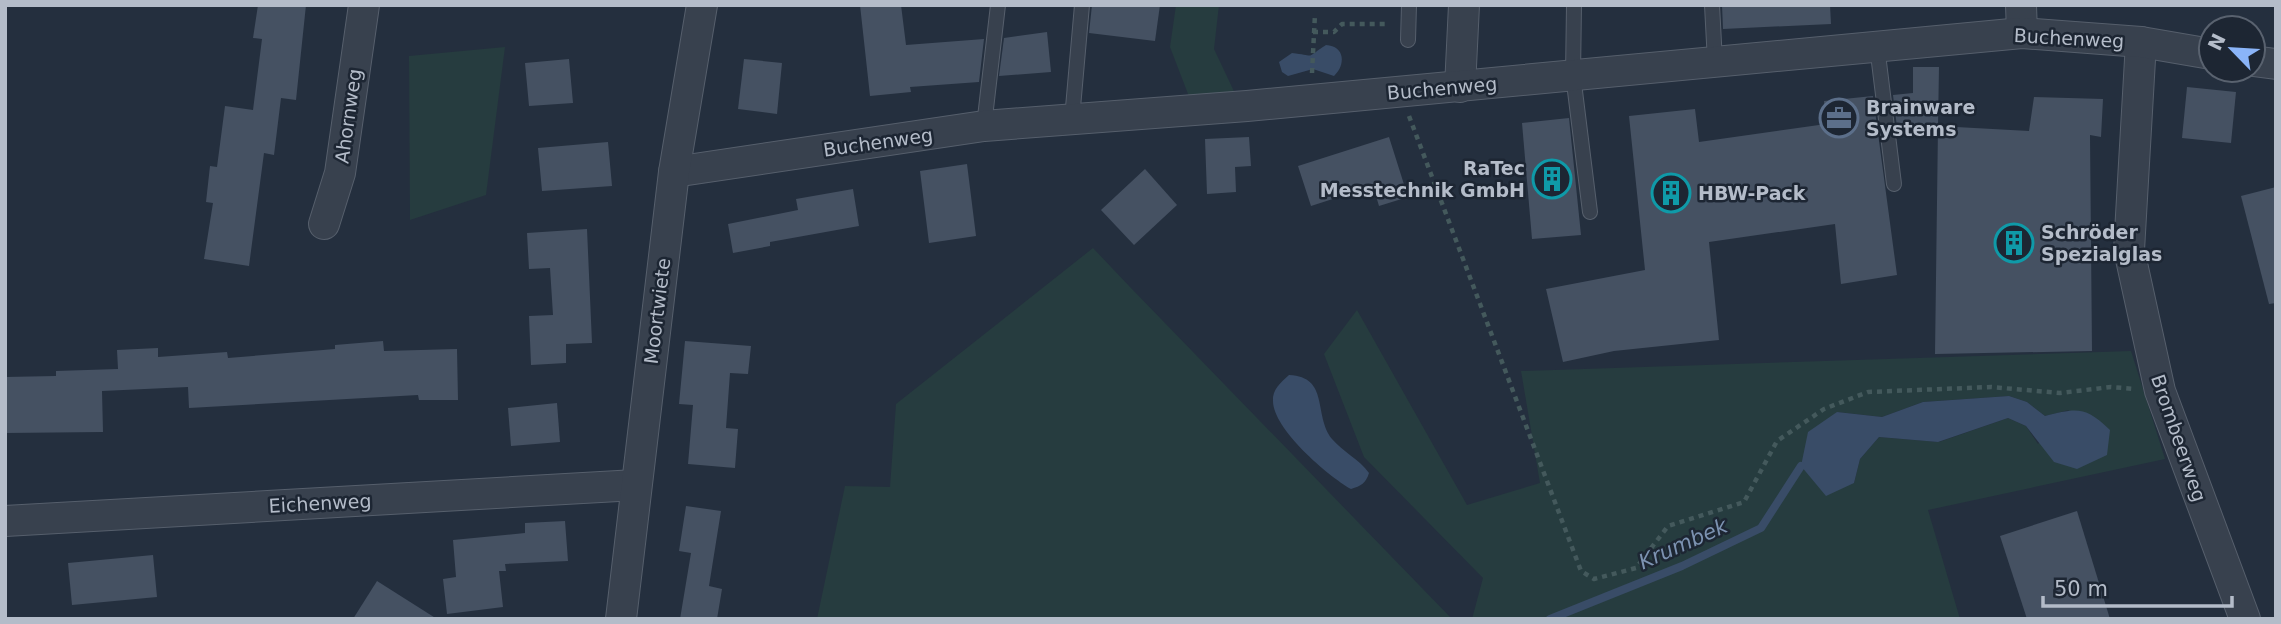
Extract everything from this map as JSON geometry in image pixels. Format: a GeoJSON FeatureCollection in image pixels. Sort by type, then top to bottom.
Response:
{"type":"FeatureCollection","features":[{"type":"Feature","properties":{"kind":"street","name":"Ahornweg"},"geometry":{"type":"LineString","coordinates":[[324,224],[340,173],[364,5]]}},
{"type":"Feature","properties":{"kind":"street","name":"Moortwiete"},"geometry":{"type":"LineString","coordinates":[[621,619],[674,172],[702,5]]}},
{"type":"Feature","properties":{"kind":"street"},"geometry":{"type":"LineString","coordinates":[[1460,87],[1464,5]]}},
{"type":"Feature","properties":{"kind":"street","name":"Buchenweg"},"geometry":{"type":"LineString","coordinates":[[674,172],[984,126],[1460,87],[1877,46],[2021,19],[2197,52]]}},
{"type":"Feature","properties":{"kind":"street","name":"Brombeerweg"},"geometry":{"type":"LineString","coordinates":[[2141,43],[2129,250],[2160,391],[2245,619]]}},
{"type":"Feature","properties":{"kind":"street","name":"Eichenweg"},"geometry":{"type":"LineString","coordinates":[[5,521],[636,485]]}},
{"type":"Feature","properties":{"kind":"lane"},"geometry":{"type":"LineString","coordinates":[[984,126],[998,5]]}},
{"type":"Feature","properties":{"kind":"lane"},"geometry":{"type":"LineString","coordinates":[[1072,119],[1082,5]]}},
{"type":"Feature","properties":{"kind":"lane"},"geometry":{"type":"LineString","coordinates":[[1408,40],[1409,5]]}},
{"type":"Feature","properties":{"kind":"lane"},"geometry":{"type":"LineString","coordinates":[[1574,5],[1573,75],[1590,212]]}},
{"type":"Feature","properties":{"kind":"lane"},"geometry":{"type":"LineString","coordinates":[[1712,5],[1715,62]]}},
{"type":"Feature","properties":{"kind":"lane"},"geometry":{"type":"LineString","coordinates":[[1877,46],[1894,184]]}},
{"type":"Feature","properties":{"kind":"path"},"geometry":{"type":"LineString","coordinates":[[1313,99],[1315,14]]}},
{"type":"Feature","properties":{"kind":"path"},"geometry":{"type":"LineString","coordinates":[[1313,32],[1334,32],[1342,24],[1388,24]]}},
{"type":"Feature","properties":{"kind":"path"},"geometry":{"type":"LineString","coordinates":[[1399,91],[1581,571],[1594,579],[1636,568],[1668,526],[1744,502],[1777,441],[1824,409],[1868,392],[1991,387],[2060,393],[2111,387],[2160,391]]}},
{"type":"Feature","properties":{"kind":"green space"},"geometry":{"type":"Polygon","coordinates":[[[1176,5],[1219,5],[1214,49],[1240,104],[1193,107],[1170,47],[1176,5]]]}},
{"type":"Feature","properties":{"kind":"green space"},"geometry":{"type":"Polygon","coordinates":[[[505,47],[486,195],[410,220],[409,56],[505,47]]]}},
{"type":"Feature","properties":{"kind":"green space"},"geometry":{"type":"Polygon","coordinates":[[[1093,248],[1452,619],[817,619],[845,486],[890,487],[896,404],[1093,248]]]}},
{"type":"Feature","properties":{"kind":"green space"},"geometry":{"type":"Polygon","coordinates":[[[1357,310],[1467,505],[1540,483],[1521,371],[2131,351],[2165,459],[1928,510],[1960,619],[1472,619],[1483,578],[1364,457],[1324,354],[1357,310]],[[2009,396],[1923,402],[1882,417],[1837,412],[1854,483],[1860,459],[1879,437],[1939,442],[2008,418],[2026,426],[2038,444],[2069,410],[2045,416],[2027,402],[2009,396]]]}},
{"type":"Feature","properties":{"kind":"water"},"geometry":{"type":"Polygon","coordinates":[[[1326,45],[1337,49],[1342,57],[1338,72],[1334,76],[1313,69],[1288,76],[1282,72],[1279,62],[1292,53],[1310,55],[1326,45]]]}},
{"type":"Feature","properties":{"kind":"water"},"geometry":{"type":"Polygon","coordinates":[[[1289,375],[1302,377],[1316,390],[1326,429],[1332,439],[1369,473],[1360,485],[1351,489],[1329,474],[1303,451],[1282,425],[1275,412],[1273,397],[1278,386],[1289,375]]]}},
{"type":"Feature","properties":{"kind":"water"},"geometry":{"type":"Polygon","coordinates":[[[2009,396],[2027,402],[2045,416],[2065,411],[2080,411],[2094,417],[2110,430],[2107,455],[2077,469],[2054,462],[2026,426],[2008,418],[1938,442],[1879,437],[1860,459],[1854,483],[1826,496],[1801,466],[1808,432],[1837,412],[1882,417],[1923,402],[2009,396]]]}},
{"type":"Feature","properties":{"kind":"building"},"geometry":{"type":"Polygon","coordinates":[[[258,5],[306,5],[296,100],[281,98],[274,155],[264,153],[249,266],[204,259],[213,203],[206,202],[210,166],[217,167],[225,106],[253,110],[262,39],[253,38],[258,5]]]}},
{"type":"Feature","properties":{"kind":"building"},"geometry":{"type":"Polygon","coordinates":[[[860,5],[901,5],[906,45],[984,39],[979,82],[910,87],[911,92],[870,96],[860,5]]]}},
{"type":"Feature","properties":{"kind":"building"},"geometry":{"type":"Polygon","coordinates":[[[1092,5],[1160,5],[1155,41],[1089,33],[1092,5]]]}},
{"type":"Feature","properties":{"kind":"building"},"geometry":{"type":"Polygon","coordinates":[[[1722,5],[1830,5],[1831,24],[1723,29],[1722,5]]]}},
{"type":"Feature","properties":{"kind":"building"},"geometry":{"type":"Polygon","coordinates":[[[1047,32],[1051,72],[999,76],[1004,38],[1047,32]]]}},
{"type":"Feature","properties":{"kind":"building"},"geometry":{"type":"Polygon","coordinates":[[[569,59],[573,103],[529,106],[525,63],[569,59]]]}},
{"type":"Feature","properties":{"kind":"building"},"geometry":{"type":"Polygon","coordinates":[[[744,59],[782,63],[777,114],[738,109],[744,59]]]}},
{"type":"Feature","properties":{"kind":"building"},"geometry":{"type":"Polygon","coordinates":[[[1913,67],[1939,67],[1938,126],[1897,127],[1893,95],[1913,93],[1913,67]]]}},
{"type":"Feature","properties":{"kind":"building"},"geometry":{"type":"Polygon","coordinates":[[[2187,87],[2236,92],[2231,143],[2182,138],[2187,87]]]}},
{"type":"Feature","properties":{"kind":"building"},"geometry":{"type":"Polygon","coordinates":[[[1873,96],[1897,275],[1841,284],[1835,224],[1709,242],[1719,340],[1614,351],[1563,362],[1546,289],[1645,270],[1629,116],[1695,109],[1699,142],[1826,124],[1824,101],[1873,96]]]}},
{"type":"Feature","properties":{"kind":"building","name":"Schröder Spezialglas"},"geometry":{"type":"Polygon","coordinates":[[[2034,97],[2103,99],[2101,137],[2090,135],[2092,351],[1935,354],[1938,126],[2029,131],[2034,97]]]}},
{"type":"Feature","properties":{"kind":"building","name":"RaTec Messtechnik GmbH"},"geometry":{"type":"Polygon","coordinates":[[[1569,118],[1581,235],[1532,239],[1522,123],[1569,118]]]}},
{"type":"Feature","properties":{"kind":"building"},"geometry":{"type":"Polygon","coordinates":[[[1249,137],[1251,166],[1235,167],[1236,192],[1207,194],[1205,139],[1249,137]]]}},
{"type":"Feature","properties":{"kind":"building"},"geometry":{"type":"Polygon","coordinates":[[[1389,137],[1408,197],[1379,206],[1373,186],[1311,206],[1298,166],[1389,137]]]}},
{"type":"Feature","properties":{"kind":"building"},"geometry":{"type":"Polygon","coordinates":[[[608,142],[612,186],[542,191],[538,148],[608,142]]]}},
{"type":"Feature","properties":{"kind":"building"},"geometry":{"type":"Polygon","coordinates":[[[967,164],[976,236],[929,243],[920,171],[967,164]]]}},
{"type":"Feature","properties":{"kind":"building"},"geometry":{"type":"Polygon","coordinates":[[[1145,169],[1177,205],[1134,245],[1101,210],[1145,169]]]}},
{"type":"Feature","properties":{"kind":"building"},"geometry":{"type":"Polygon","coordinates":[[[2276,187],[2276,303],[2269,304],[2241,196],[2276,187]]]}},
{"type":"Feature","properties":{"kind":"building"},"geometry":{"type":"Polygon","coordinates":[[[853,189],[859,226],[770,242],[770,246],[733,253],[728,224],[798,210],[796,199],[853,189]]]}},
{"type":"Feature","properties":{"kind":"building"},"geometry":{"type":"Polygon","coordinates":[[[587,229],[592,343],[566,344],[566,363],[531,365],[529,316],[553,315],[550,268],[529,269],[527,233],[587,229]]]}},
{"type":"Feature","properties":{"kind":"building"},"geometry":{"type":"Polygon","coordinates":[[[383,341],[384,351],[457,349],[458,400],[419,400],[418,395],[189,408],[188,387],[102,391],[103,432],[5,433],[5,377],[56,376],[56,371],[118,369],[117,350],[158,348],[158,357],[227,352],[228,358],[335,349],[335,345],[383,341]]]}},
{"type":"Feature","properties":{"kind":"building"},"geometry":{"type":"Polygon","coordinates":[[[685,341],[751,346],[748,374],[730,373],[726,428],[738,429],[735,468],[688,464],[693,405],[679,404],[685,341]]]}},
{"type":"Feature","properties":{"kind":"building"},"geometry":{"type":"Polygon","coordinates":[[[557,403],[560,442],[511,446],[508,408],[557,403]]]}},
{"type":"Feature","properties":{"kind":"building"},"geometry":{"type":"Polygon","coordinates":[[[686,506],[721,511],[709,586],[722,589],[717,619],[680,619],[691,553],[679,551],[686,506]]]}},
{"type":"Feature","properties":{"kind":"building"},"geometry":{"type":"Polygon","coordinates":[[[2077,511],[2110,619],[2027,619],[2000,536],[2077,511]]]}},
{"type":"Feature","properties":{"kind":"building"},"geometry":{"type":"Polygon","coordinates":[[[565,521],[568,561],[505,564],[506,571],[499,571],[503,607],[447,614],[443,579],[456,577],[453,540],[525,533],[525,523],[565,521]]]}},
{"type":"Feature","properties":{"kind":"building"},"geometry":{"type":"Polygon","coordinates":[[[153,555],[157,597],[72,605],[68,563],[153,555]]]}},
{"type":"Feature","properties":{"kind":"building"},"geometry":{"type":"Polygon","coordinates":[[[377,581],[437,619],[353,619],[377,581]]]}},
{"type":"Feature","properties":{"kind":"waterway","name":"Krumbek"},"geometry":{"type":"LineString","coordinates":[[1550,619],[1682,566],[1761,528],[1801,466]]}},
{"type":"Feature","properties":{"kind":"place","name":"Brainware Systems"},"geometry":{"type":"Point","coordinates":[1839,118]}},
{"type":"Feature","properties":{"kind":"place","name":"RaTec Messtechnik GmbH"},"geometry":{"type":"Point","coordinates":[1552,179]}},
{"type":"Feature","properties":{"kind":"place","name":"HBW-Pack"},"geometry":{"type":"Point","coordinates":[1671,193]}},
{"type":"Feature","properties":{"kind":"place","name":"Schröder Spezialglas"},"geometry":{"type":"Point","coordinates":[2014,243]}}]}
